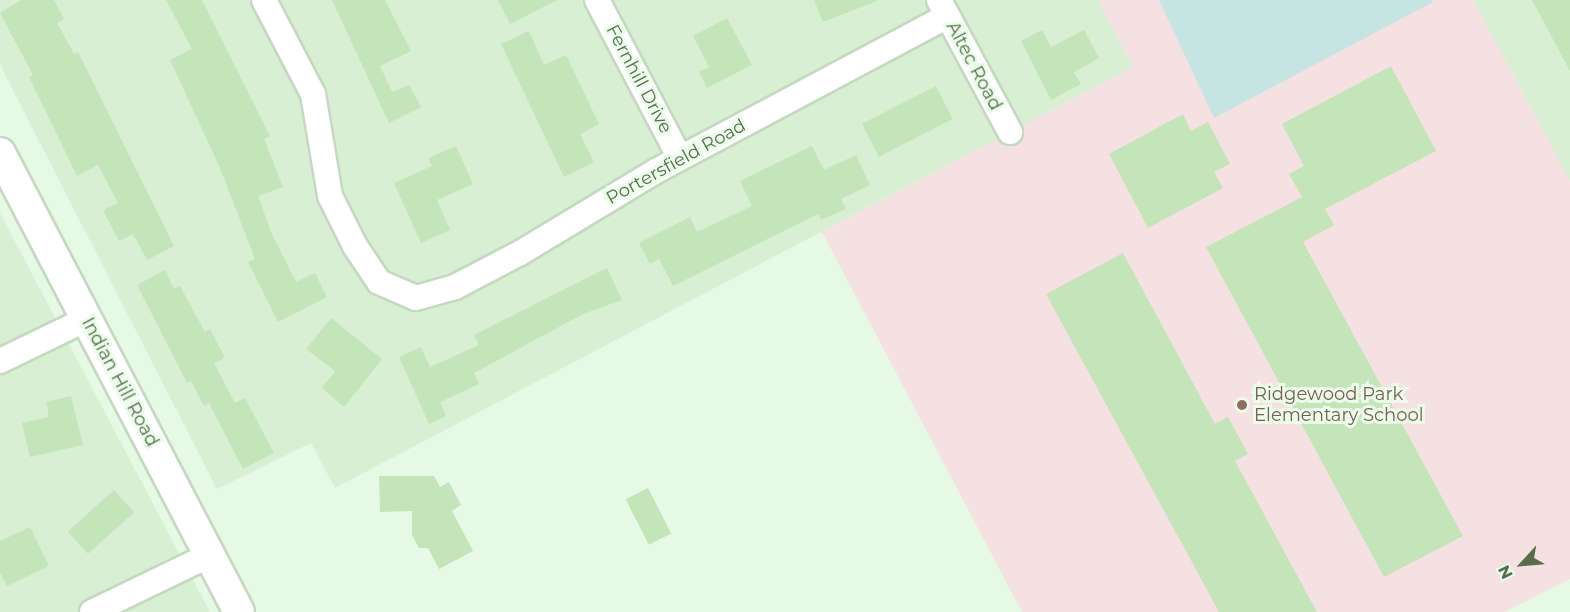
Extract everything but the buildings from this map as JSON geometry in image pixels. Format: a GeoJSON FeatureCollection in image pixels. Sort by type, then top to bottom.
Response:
{"type":"FeatureCollection","features":[{"type":"Feature","properties":{"kind":"street","name":"Portersfield Road"},"geometry":{"type":"LineString","coordinates":[[264,0],[313,94],[330,196],[370,271],[379,282],[403,295],[425,296],[455,287],[943,8]]}},
{"type":"Feature","properties":{"kind":"street","name":"Fernhill Drive"},"geometry":{"type":"LineString","coordinates":[[597,0],[680,158]]}},
{"type":"Feature","properties":{"kind":"street","name":"Altec Road"},"geometry":{"type":"LineString","coordinates":[[943,8],[1010,132]]}},
{"type":"Feature","properties":{"kind":"street","name":"Indian Hill Road"},"geometry":{"type":"LineString","coordinates":[[0,153],[239,612]]}},
{"type":"Feature","properties":{"kind":"street"},"geometry":{"type":"LineString","coordinates":[[0,361],[87,319]]}},
{"type":"Feature","properties":{"kind":"street"},"geometry":{"type":"LineString","coordinates":[[92,612],[210,555]]}},
{"type":"Feature","properties":{"kind":"shaded area"},"geometry":{"type":"Polygon","coordinates":[[[0,0],[1098,0],[1134,67],[335,488],[311,443],[217,489],[0,65],[0,0]]]}},
{"type":"Feature","properties":{"kind":"shaded area","name":"Ridgewood Park Elementary School"},"geometry":{"type":"Polygon","coordinates":[[[1098,0],[1473,0],[1570,181],[1570,579],[1505,612],[1022,612],[822,232],[1133,67],[1098,0]]]}},
{"type":"Feature","properties":{"kind":"shaded area"},"geometry":{"type":"Polygon","coordinates":[[[1159,0],[1432,0],[1433,2],[1214,118],[1159,0]]]}},
{"type":"Feature","properties":{"kind":"shaded area"},"geometry":{"type":"Polygon","coordinates":[[[1473,0],[1570,0],[1570,181],[1473,0]]]}},
{"type":"Feature","properties":{"kind":"shaded area"},"geometry":{"type":"Polygon","coordinates":[[[0,213],[210,612],[0,612],[0,213]]]}},
{"type":"Feature","properties":{"kind":"place","name":"Ridgewood Park Elementary School"},"geometry":{"type":"Point","coordinates":[1242,405]}}]}
